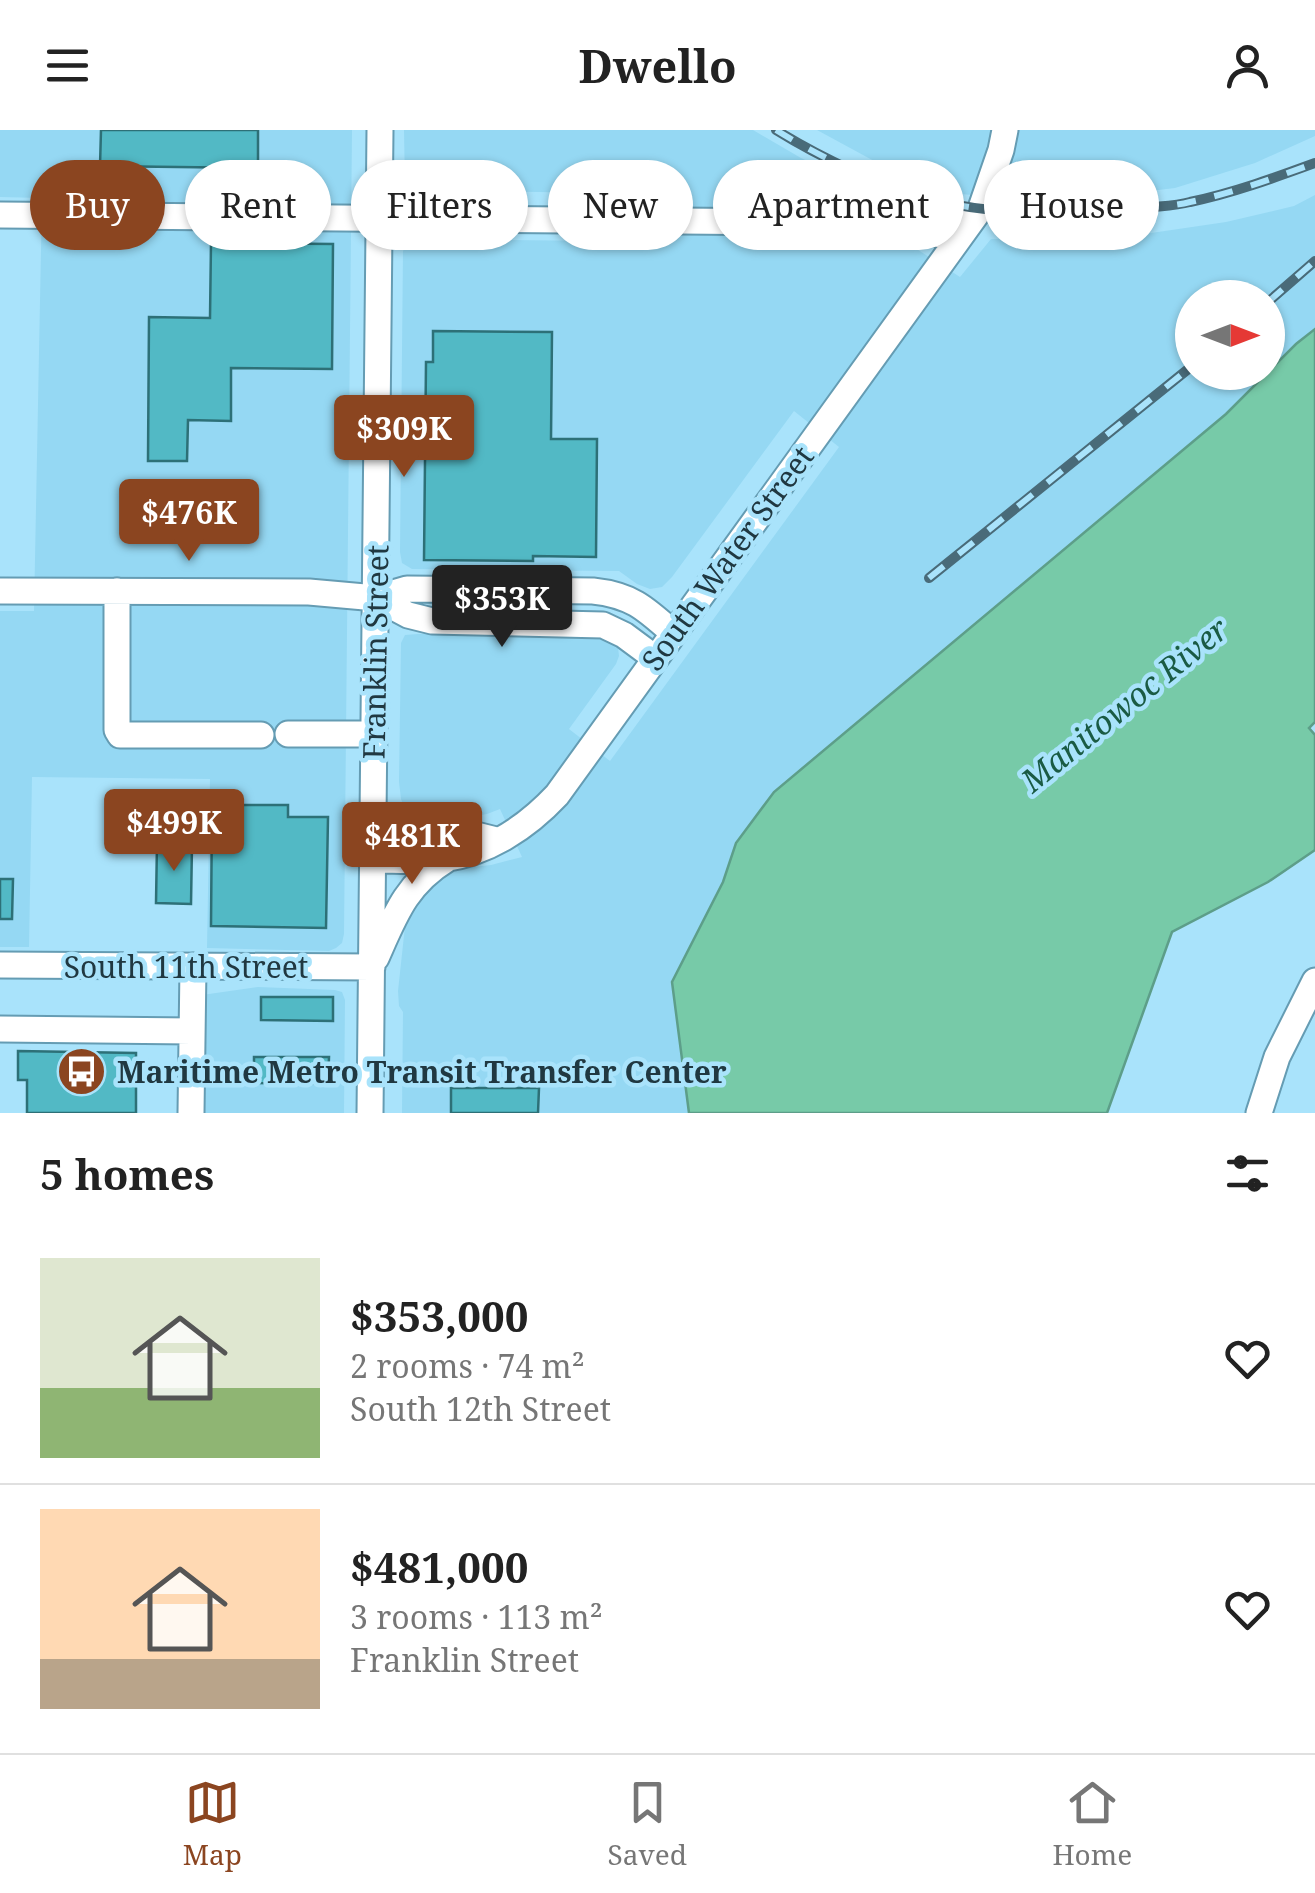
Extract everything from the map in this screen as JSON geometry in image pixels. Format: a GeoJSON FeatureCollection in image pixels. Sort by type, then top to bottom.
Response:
{"type":"FeatureCollection","features":[{"type":"Feature","properties":{"kind":"street","name":"Franklin Street"},"geometry":{"type":"LineString","coordinates":[[380,130],[380,160]]}},
{"type":"Feature","properties":{"kind":"street","name":"South Water Street"},"geometry":{"type":"LineString","coordinates":[[964,230],[980,208],[1003,140]]}},
{"type":"Feature","properties":{"kind":"street"},"geometry":{"type":"LineString","coordinates":[[0,214],[351,217]]}},
{"type":"Feature","properties":{"kind":"street"},"geometry":{"type":"LineString","coordinates":[[528,219],[713,221]]}},
{"type":"Feature","properties":{"kind":"street","name":"Franklin Street"},"geometry":{"type":"LineString","coordinates":[[370,1113],[380,250]]}},
{"type":"Feature","properties":{"kind":"street","name":"South Water Street"},"geometry":{"type":"LineString","coordinates":[[448,858],[520,830],[557,795],[949,250]]}},
{"type":"Feature","properties":{"kind":"street"},"geometry":{"type":"LineString","coordinates":[[376,598],[407,588],[612,593],[646,609],[673,633]]}},
{"type":"Feature","properties":{"kind":"street"},"geometry":{"type":"LineString","coordinates":[[507,589],[507,623]]}},
{"type":"Feature","properties":{"kind":"street"},"geometry":{"type":"LineString","coordinates":[[0,591],[318,592],[376,598],[408,615],[432,621],[603,625],[655,658]]}},
{"type":"Feature","properties":{"kind":"street"},"geometry":{"type":"LineString","coordinates":[[117,591],[120,735],[260,734]]}},
{"type":"Feature","properties":{"kind":"street"},"geometry":{"type":"LineString","coordinates":[[288,734],[374,734]]}},
{"type":"Feature","properties":{"kind":"street"},"geometry":{"type":"LineString","coordinates":[[373,830],[472,834],[496,840]]}},
{"type":"Feature","properties":{"kind":"street"},"geometry":{"type":"LineString","coordinates":[[372,860],[448,858]]}},
{"type":"Feature","properties":{"kind":"street"},"geometry":{"type":"LineString","coordinates":[[372,967],[410,889],[448,858]]}},
{"type":"Feature","properties":{"kind":"street","name":"South 11th Street"},"geometry":{"type":"LineString","coordinates":[[0,965],[372,967]]}},
{"type":"Feature","properties":{"kind":"street"},"geometry":{"type":"LineString","coordinates":[[191,1113],[193,966]]}},
{"type":"Feature","properties":{"kind":"street"},"geometry":{"type":"LineString","coordinates":[[1259,1113],[1276,1057],[1315,981]]}},
{"type":"Feature","properties":{"kind":"street"},"geometry":{"type":"LineString","coordinates":[[0,1029],[192,1031]]}},
{"type":"Feature","properties":{"kind":"shaded area"},"geometry":{"type":"Polygon","coordinates":[[[0,130],[352,130],[344,934],[336,948],[207,948],[210,779],[32,777],[29,947],[0,947],[0,611],[34,611],[41,250],[165,250],[165,160],[30,160],[30,198],[0,197],[0,130]]]}},
{"type":"Feature","properties":{"kind":"shaded area"},"geometry":{"type":"Polygon","coordinates":[[[404,130],[753,130],[805,160],[713,160],[713,250],[918,250],[960,277],[984,248],[1159,250],[1159,232],[1294,206],[1315,195],[1315,329],[1285,355],[1285,280],[1175,280],[1175,390],[1250,390],[723,882],[672,982],[689,1113],[402,1113],[403,1012],[398,991],[406,917],[414,899],[446,870],[522,857],[500,809],[463,818],[424,816],[404,807],[399,782],[401,643],[405,635],[609,637],[618,647],[616,664],[569,729],[610,761],[839,447],[794,411],[662,587],[650,589],[619,571],[412,569],[402,563],[404,250],[528,250],[528,240],[548,240],[548,250],[693,250],[693,160],[548,160],[548,192],[528,192],[528,160],[405,160],[404,130]]]}},
{"type":"Feature","properties":{"kind":"shaded area"},"geometry":{"type":"Polygon","coordinates":[[[817,130],[1315,130],[1315,136],[1255,163],[1159,190],[1159,160],[984,160],[984,196],[964,194],[964,160],[872,160],[817,130]]]}},
{"type":"Feature","properties":{"kind":"shaded area"},"geometry":{"type":"Polygon","coordinates":[[[258,987],[342,992],[344,1113],[201,1113],[202,995],[258,987]]]}},
{"type":"Feature","properties":{"kind":"water","name":"Manitowoc River"},"geometry":{"type":"Polygon","coordinates":[[[1315,329],[1315,722],[1309,728],[1315,735],[1315,850],[1268,882],[1172,932],[1107,1113],[689,1113],[672,982],[723,882],[736,843],[774,792],[1250,390],[1285,390],[1285,355],[1315,329]]]}},
{"type":"Feature","properties":{"kind":"building"},"geometry":{"type":"Polygon","coordinates":[[[101,130],[258,130],[258,160],[185,160],[185,167],[165,167],[165,160],[100,160],[101,130]]]}},
{"type":"Feature","properties":{"kind":"building"},"geometry":{"type":"Polygon","coordinates":[[[333,244],[332,369],[231,368],[231,421],[188,420],[187,461],[148,461],[149,317],[210,318],[211,250],[331,250],[333,244]]]}},
{"type":"Feature","properties":{"kind":"building"},"geometry":{"type":"Polygon","coordinates":[[[433,331],[552,332],[551,439],[597,439],[596,557],[424,560],[426,362],[433,362],[433,331]]]}},
{"type":"Feature","properties":{"kind":"building"},"geometry":{"type":"Polygon","coordinates":[[[212,805],[288,805],[288,817],[328,817],[326,928],[211,926],[212,805]]]}},
{"type":"Feature","properties":{"kind":"building"},"geometry":{"type":"Polygon","coordinates":[[[157,843],[192,845],[191,904],[156,903],[157,843]]]}},
{"type":"Feature","properties":{"kind":"building"},"geometry":{"type":"Polygon","coordinates":[[[0,879],[13,879],[12,919],[0,919],[0,879]]]}},
{"type":"Feature","properties":{"kind":"building"},"geometry":{"type":"Polygon","coordinates":[[[261,997],[333,997],[333,1021],[261,1020],[261,997]]]}},
{"type":"Feature","properties":{"kind":"building"},"geometry":{"type":"Polygon","coordinates":[[[18,1051],[136,1053],[136,1113],[27,1113],[27,1080],[18,1080],[18,1051]]]}},
{"type":"Feature","properties":{"kind":"building"},"geometry":{"type":"Polygon","coordinates":[[[254,1057],[329,1057],[328,1084],[254,1083],[254,1057]]]}},
{"type":"Feature","properties":{"kind":"building"},"geometry":{"type":"Polygon","coordinates":[[[451,1088],[539,1088],[538,1113],[451,1113],[451,1088]]]}},
{"type":"Feature","properties":{"kind":"railway"},"geometry":{"type":"LineString","coordinates":[[776,130],[891,187],[956,205],[1010,212],[1091,212],[1179,204],[1238,190],[1315,163]]}},
{"type":"Feature","properties":{"kind":"railway"},"geometry":{"type":"LineString","coordinates":[[1285,287],[1315,261]]}},
{"type":"Feature","properties":{"kind":"railway"},"geometry":{"type":"LineString","coordinates":[[929,578],[1175,380]]}},
{"type":"Feature","properties":{"kind":"place","name":"Maritime Metro Transit Transfer Center"},"geometry":{"type":"Point","coordinates":[82,1071]}}]}
